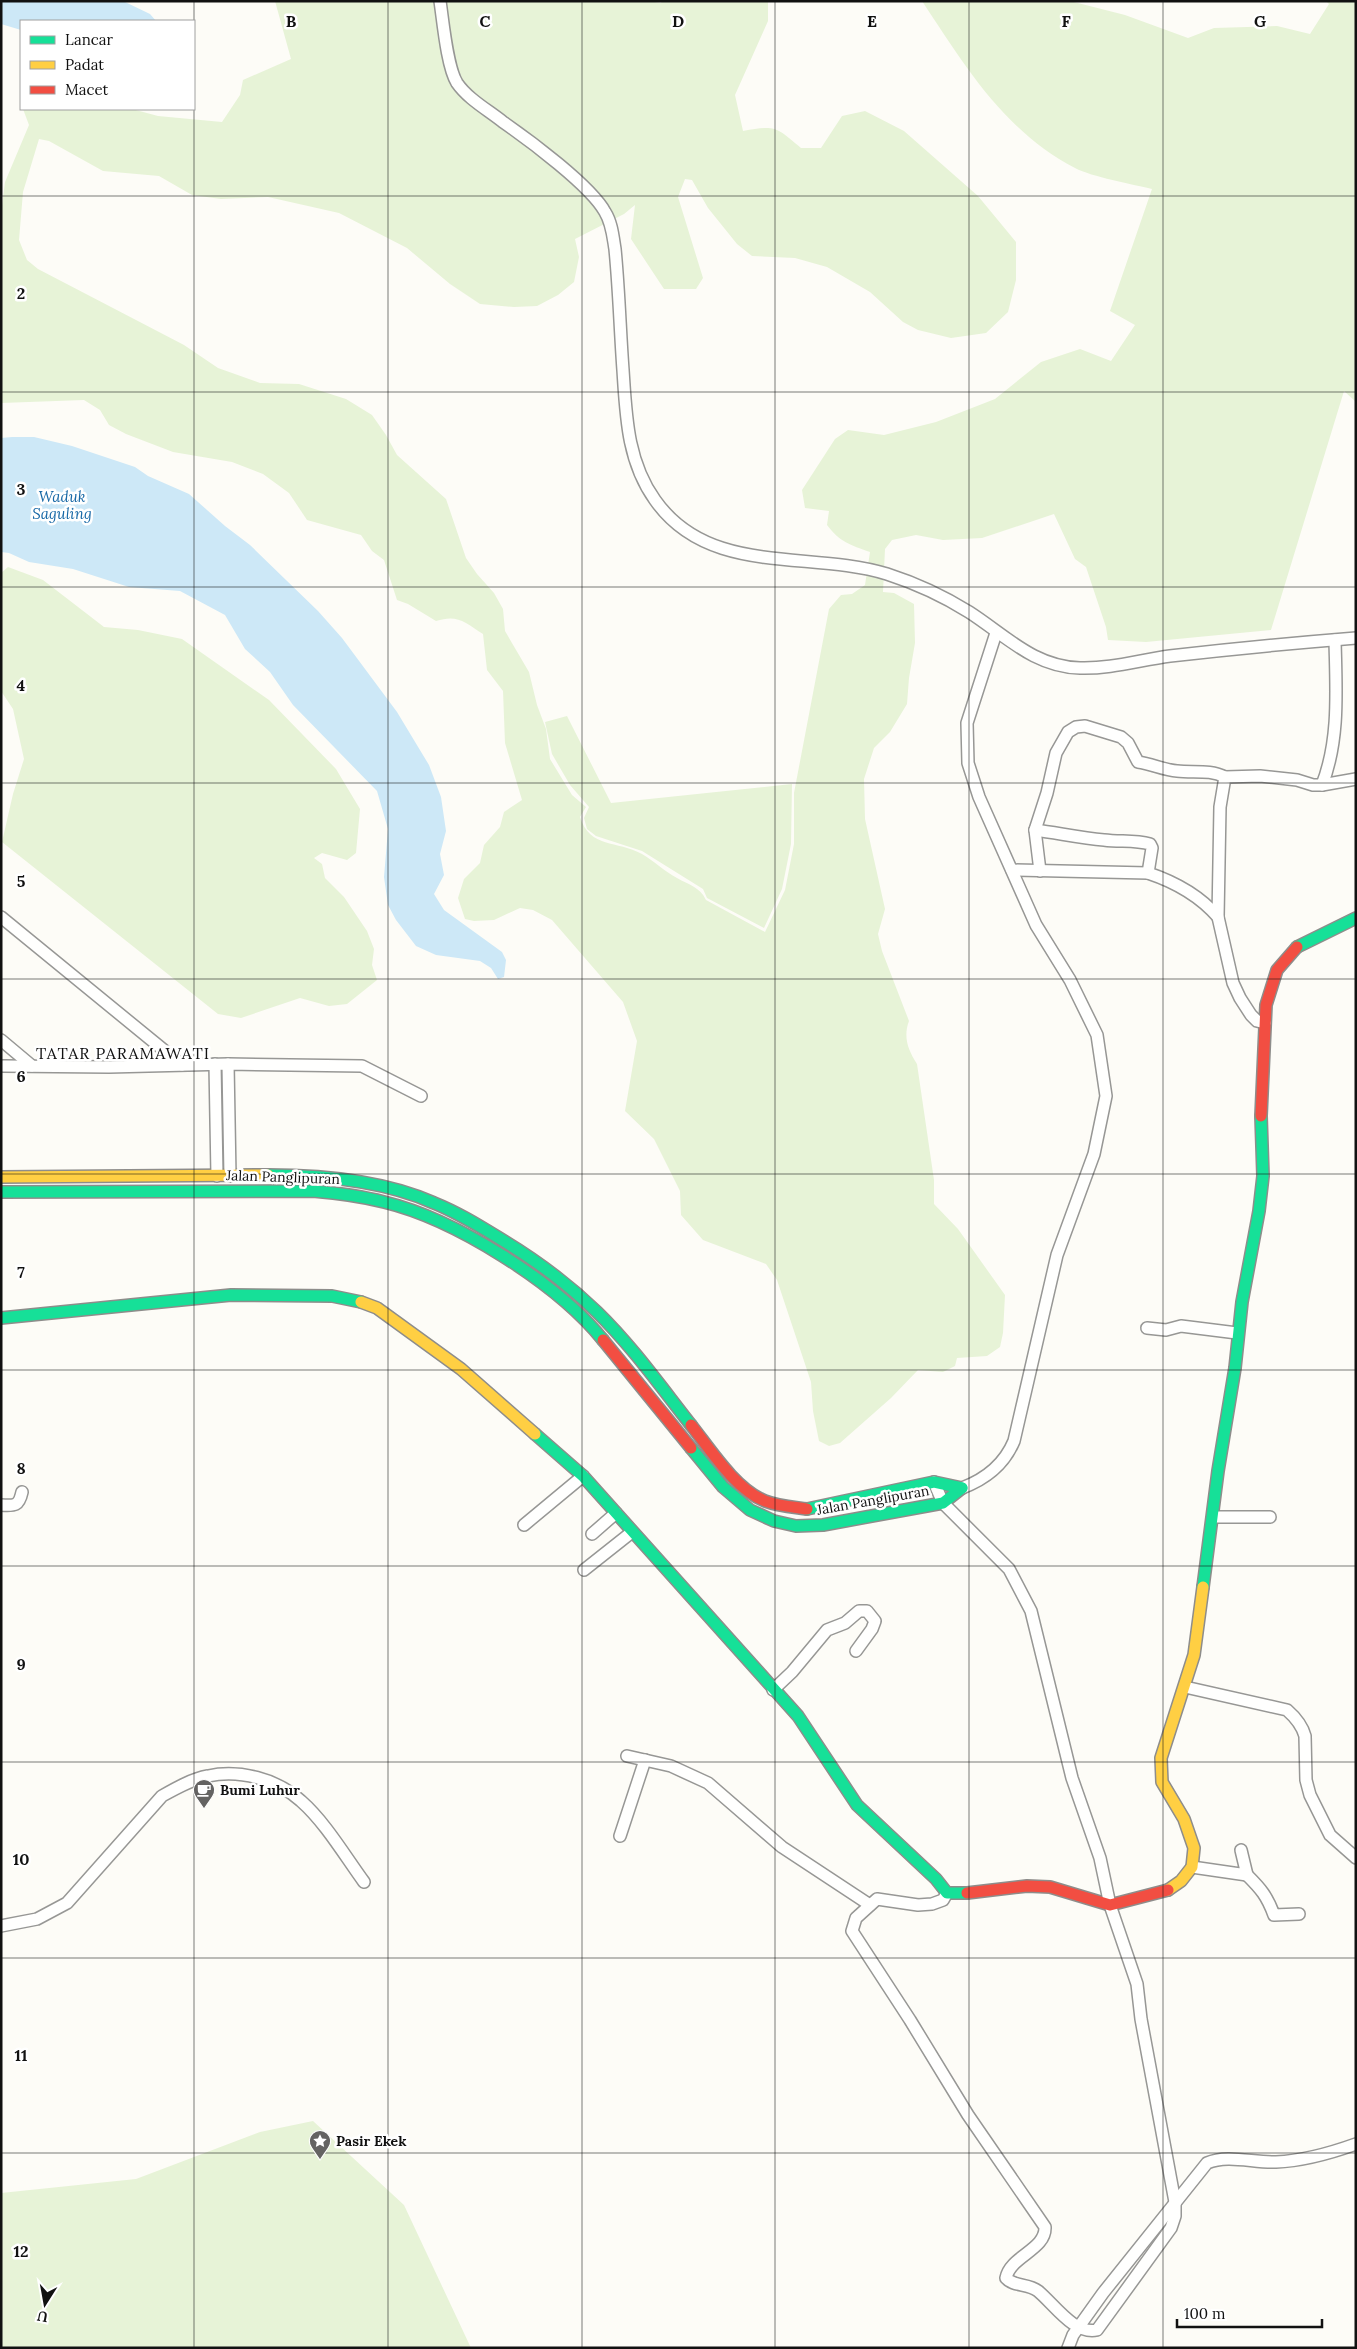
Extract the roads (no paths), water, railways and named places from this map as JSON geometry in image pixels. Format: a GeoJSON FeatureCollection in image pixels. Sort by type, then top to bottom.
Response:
{"type":"FeatureCollection","features":[{"type":"Feature","properties":{"kind":"street"},"geometry":{"type":"LineString","coordinates":[[440,1],[452,70],[457,83],[474,101],[521,134],[584,188],[605,212],[612,229],[615,249],[627,420],[631,449],[636,465],[654,499],[669,518],[690,534],[721,550],[772,559],[854,567],[885,573],[969,612],[996,633],[1043,660],[1078,668],[1120,665],[1247,647],[1356,638]]}},
{"type":"Feature","properties":{"kind":"street"},"geometry":{"type":"LineString","coordinates":[[962,1488],[977,1482],[996,1469],[1008,1455],[1014,1441],[1057,1255],[1094,1154],[1106,1096],[1097,1035],[1070,980],[1036,925],[979,797],[968,763],[967,723],[996,633]]}},
{"type":"Feature","properties":{"kind":"street"},"geometry":{"type":"LineString","coordinates":[[1322,785],[1330,761],[1336,715],[1336,640]]}},
{"type":"Feature","properties":{"kind":"street"},"geometry":{"type":"LineString","coordinates":[[1040,871],[1035,830],[1047,793],[1056,753],[1068,732],[1076,727],[1085,726],[1121,737],[1128,742],[1138,762],[1179,772],[1213,773],[1225,777],[1260,776],[1297,780],[1313,785],[1356,779]]}},
{"type":"Feature","properties":{"kind":"street"},"geometry":{"type":"LineString","coordinates":[[1225,777],[1220,807],[1218,917],[1233,983],[1251,1016],[1257,1021],[1265,1023]]}},
{"type":"Feature","properties":{"kind":"street"},"geometry":{"type":"LineString","coordinates":[[1035,830],[1150,844],[1152,848],[1148,873]]}},
{"type":"Feature","properties":{"kind":"street"},"geometry":{"type":"LineString","coordinates":[[1012,870],[1148,873],[1165,878],[1186,888],[1218,917]]}},
{"type":"Feature","properties":{"kind":"street"},"geometry":{"type":"LineString","coordinates":[[1,917],[182,1065]]}},
{"type":"Feature","properties":{"kind":"street"},"geometry":{"type":"LineString","coordinates":[[1,1318],[231,1295],[332,1296],[365,1302],[390,1316],[461,1368],[583,1476],[798,1716],[857,1805],[947,1893],[971,1893],[1027,1886],[1050,1887],[1099,1904],[1110,1904],[1146,1897],[1171,1889],[1182,1881],[1192,1867],[1194,1848],[1184,1819],[1162,1782],[1160,1769],[1164,1746],[1194,1655],[1238,1333],[1256,1230],[1262,1183],[1261,1102],[1265,1023],[1271,986],[1277,970],[1284,960],[1308,941],[1356,918]]}},
{"type":"Feature","properties":{"kind":"street"},"geometry":{"type":"LineString","coordinates":[[1,1040],[32,1066]]}},
{"type":"Feature","properties":{"kind":"street"},"geometry":{"type":"LineString","coordinates":[[215,1064],[216,1176]]}},
{"type":"Feature","properties":{"kind":"street"},"geometry":{"type":"LineString","coordinates":[[3,1066],[109,1067],[215,1064],[362,1066],[421,1096]]}},
{"type":"Feature","properties":{"kind":"street"},"geometry":{"type":"LineString","coordinates":[[228,1064],[230,1176]]}},
{"type":"Feature","properties":{"kind":"street","name":"Jalan Panglipuran"},"geometry":{"type":"LineString","coordinates":[[1,1177],[302,1175],[349,1180],[404,1192],[432,1202],[480,1226],[542,1264],[580,1295],[636,1356],[722,1464],[738,1482],[762,1500],[783,1506],[811,1510],[934,1482],[962,1488]]}},
{"type":"Feature","properties":{"kind":"street"},"geometry":{"type":"LineString","coordinates":[[58,1177],[58,1191]]}},
{"type":"Feature","properties":{"kind":"street","name":"Jalan Panglipuran"},"geometry":{"type":"LineString","coordinates":[[1,1192],[314,1191],[347,1194],[386,1202],[450,1226],[528,1272],[581,1316],[624,1364],[718,1482],[750,1510],[774,1521],[796,1526],[824,1526],[943,1503],[962,1488]]}},
{"type":"Feature","properties":{"kind":"street"},"geometry":{"type":"LineString","coordinates":[[1147,1328],[1166,1330],[1190,1326],[1238,1333]]}},
{"type":"Feature","properties":{"kind":"street"},"geometry":{"type":"LineString","coordinates":[[624,1364],[636,1356]]}},
{"type":"Feature","properties":{"kind":"street"},"geometry":{"type":"LineString","coordinates":[[524,1525],[583,1476]]}},
{"type":"Feature","properties":{"kind":"street"},"geometry":{"type":"LineString","coordinates":[[934,1482],[943,1503],[1009,1569],[1031,1611],[1072,1778],[1100,1858],[1110,1904],[1137,1984],[1143,2029],[1175,2202],[1175,2216],[1171,2228],[1097,2330],[1090,2331],[1078,2327],[1036,2289],[1010,2282],[1006,2278],[1007,2271],[1012,2265],[1043,2238],[1045,2227],[968,2115],[910,2020],[854,1935],[852,1926],[856,1918],[877,1900],[882,1899],[918,1905],[932,1904],[942,1900],[947,1893]]}},
{"type":"Feature","properties":{"kind":"street"},"geometry":{"type":"LineString","coordinates":[[1,1505],[16,1506],[19,1503],[22,1492]]}},
{"type":"Feature","properties":{"kind":"street"},"geometry":{"type":"LineString","coordinates":[[592,1534],[616,1513]]}},
{"type":"Feature","properties":{"kind":"street"},"geometry":{"type":"LineString","coordinates":[[1213,1516],[1270,1517]]}},
{"type":"Feature","properties":{"kind":"street"},"geometry":{"type":"LineString","coordinates":[[584,1570],[632,1532]]}},
{"type":"Feature","properties":{"kind":"street"},"geometry":{"type":"LineString","coordinates":[[773,1690],[792,1672],[827,1630],[845,1623],[859,1611],[867,1610],[874,1621],[872,1629],[856,1651]]}},
{"type":"Feature","properties":{"kind":"street"},"geometry":{"type":"LineString","coordinates":[[1185,1687],[1287,1710],[1293,1715],[1303,1729],[1305,1736],[1306,1780],[1310,1795],[1330,1835],[1356,1858]]}},
{"type":"Feature","properties":{"kind":"street"},"geometry":{"type":"LineString","coordinates":[[626,1756],[685,1770],[708,1783],[782,1847],[870,1905]]}},
{"type":"Feature","properties":{"kind":"street"},"geometry":{"type":"LineString","coordinates":[[620,1836],[645,1760]]}},
{"type":"Feature","properties":{"kind":"street"},"geometry":{"type":"LineString","coordinates":[[1,1926],[37,1919],[68,1903],[162,1796],[180,1786],[208,1776],[233,1774],[274,1782],[301,1801],[364,1882]]}},
{"type":"Feature","properties":{"kind":"street"},"geometry":{"type":"LineString","coordinates":[[1241,1850],[1247,1875],[1261,1888],[1269,1899],[1274,1915],[1299,1914]]}},
{"type":"Feature","properties":{"kind":"street"},"geometry":{"type":"LineString","coordinates":[[1192,1867],[1247,1875]]}},
{"type":"Feature","properties":{"kind":"street"},"geometry":{"type":"LineString","coordinates":[[1068,2348],[1078,2327],[1207,2163],[1218,2158],[1278,2162],[1337,2151],[1356,2144]]}},
{"type":"Feature","properties":{"kind":"water"},"geometry":{"type":"Polygon","coordinates":[[[1,1],[123,1],[150,14],[155,20],[20,20],[20,30],[1,24],[1,1]]]}},
{"type":"Feature","properties":{"kind":"water","name":"Waduk Saguling"},"geometry":{"type":"Polygon","coordinates":[[[34,437],[72,446],[135,467],[148,476],[189,494],[250,545],[318,611],[342,638],[397,712],[429,765],[441,797],[446,831],[440,854],[444,875],[434,894],[444,910],[502,952],[506,960],[504,977],[498,979],[491,968],[480,961],[436,955],[416,946],[396,920],[388,905],[384,877],[388,829],[377,791],[293,705],[270,672],[245,649],[225,615],[180,591],[129,587],[73,569],[29,562],[9,553],[1,552],[1,438],[34,437]]]}},
{"type":"Feature","properties":{"kind":"place","name":"Bumi Luhur"},"geometry":{"type":"Point","coordinates":[204,1809]}},
{"type":"Feature","properties":{"kind":"place","name":"Pasir Ekek"},"geometry":{"type":"Point","coordinates":[320,2160]}},
{"type":"Feature","properties":{"kind":"district","name":"TATAR PARAMAWATI"},"geometry":{"type":"Point","coordinates":[123,1053]}}]}
